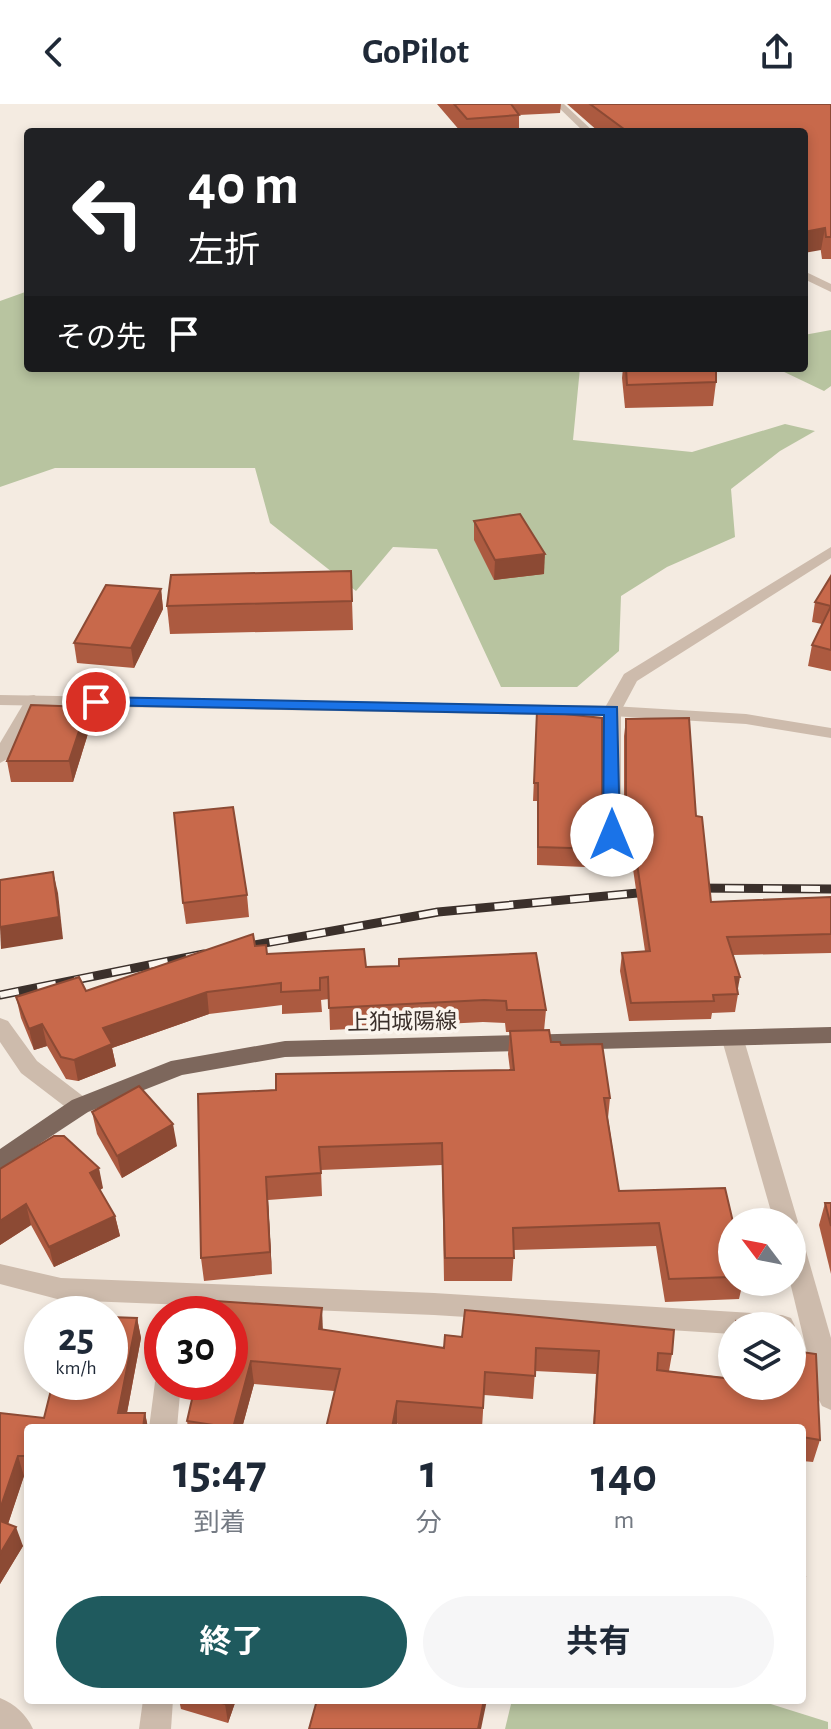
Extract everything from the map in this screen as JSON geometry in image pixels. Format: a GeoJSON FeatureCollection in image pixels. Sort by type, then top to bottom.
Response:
{"type":"FeatureCollection","features":[{"type":"Feature","properties":{"kind":"main road","name":"上狛城陽線"},"geometry":{"type":"LineString","coordinates":[[0,1161],[80,1106],[179,1067],[285,1049],[733,1040],[831,1035]]}},
{"type":"Feature","properties":{"kind":"street"},"geometry":{"type":"LineString","coordinates":[[559,104],[585,128]]}},
{"type":"Feature","properties":{"kind":"street"},"geometry":{"type":"LineString","coordinates":[[808,276],[831,289]]}},
{"type":"Feature","properties":{"kind":"street"},"geometry":{"type":"LineString","coordinates":[[612,835],[612,711],[630,678],[831,551]]}},
{"type":"Feature","properties":{"kind":"street"},"geometry":{"type":"LineString","coordinates":[[0,700],[612,711],[746,719],[831,733]]}},
{"type":"Feature","properties":{"kind":"street"},"geometry":{"type":"LineString","coordinates":[[0,758],[34,700]]}},
{"type":"Feature","properties":{"kind":"street"},"geometry":{"type":"LineString","coordinates":[[0,1026],[29,1067],[80,1106]]}},
{"type":"Feature","properties":{"kind":"street"},"geometry":{"type":"LineString","coordinates":[[733,1040],[782,1208]]}},
{"type":"Feature","properties":{"kind":"street"},"geometry":{"type":"LineString","coordinates":[[0,1274],[61,1289],[144,1300]]}},
{"type":"Feature","properties":{"kind":"street"},"geometry":{"type":"LineString","coordinates":[[805,1296],[831,1398]]}},
{"type":"Feature","properties":{"kind":"street"},"geometry":{"type":"LineString","coordinates":[[248,1304],[434,1304],[718,1322]]}},
{"type":"Feature","properties":{"kind":"street"},"geometry":{"type":"LineString","coordinates":[[163,1424],[166,1400]]}},
{"type":"Feature","properties":{"kind":"street"},"geometry":{"type":"LineString","coordinates":[[155,1729],[158,1704]]}},
{"type":"Feature","properties":{"kind":"street"},"geometry":{"type":"LineString","coordinates":[[0,1713],[17,1729]]}},
{"type":"Feature","properties":{"kind":"green space"},"geometry":{"type":"Polygon","coordinates":[[[24,292],[24,372],[580,372],[573,440],[692,452],[785,424],[815,431],[780,451],[731,489],[735,537],[667,567],[621,596],[619,651],[577,687],[501,687],[437,549],[393,547],[356,591],[270,523],[255,468],[55,468],[0,487],[0,301],[24,292]]]}},
{"type":"Feature","properties":{"kind":"green space"},"geometry":{"type":"Polygon","coordinates":[[[831,330],[831,386],[824,391],[784,372],[808,372],[808,334],[831,330]]]}},
{"type":"Feature","properties":{"kind":"green space"},"geometry":{"type":"Polygon","coordinates":[[[511,1704],[771,1704],[828,1722],[828,1729],[505,1729],[511,1704]]]}},
{"type":"Feature","properties":{"kind":"building"},"geometry":{"type":"Polygon","coordinates":[[[454,104],[511,104],[519,115],[467,119],[454,104]]]}},
{"type":"Feature","properties":{"kind":"building"},"geometry":{"type":"Polygon","coordinates":[[[590,104],[831,104],[831,237],[826,237],[825,228],[808,231],[808,128],[623,128],[590,104]]]}},
{"type":"Feature","properties":{"kind":"building"},"geometry":{"type":"Polygon","coordinates":[[[626,372],[716,372],[716,382],[627,385],[626,372]]]}},
{"type":"Feature","properties":{"kind":"building"},"geometry":{"type":"Polygon","coordinates":[[[520,514],[545,554],[495,560],[474,521],[520,514]]]}},
{"type":"Feature","properties":{"kind":"building"},"geometry":{"type":"Polygon","coordinates":[[[351,571],[352,601],[167,606],[171,575],[351,571]]]}},
{"type":"Feature","properties":{"kind":"building"},"geometry":{"type":"Polygon","coordinates":[[[831,576],[831,606],[815,602],[831,576]]]}},
{"type":"Feature","properties":{"kind":"building"},"geometry":{"type":"Polygon","coordinates":[[[106,585],[161,589],[131,648],[74,643],[106,585]]]}},
{"type":"Feature","properties":{"kind":"building"},"geometry":{"type":"Polygon","coordinates":[[[831,606],[831,650],[812,645],[831,606]]]}},
{"type":"Feature","properties":{"kind":"building"},"geometry":{"type":"Polygon","coordinates":[[[31,705],[87,707],[69,761],[7,761],[31,705]]]}},
{"type":"Feature","properties":{"kind":"building"},"geometry":{"type":"Polygon","coordinates":[[[537,711],[602,718],[602,817],[607,824],[621,824],[626,817],[626,719],[689,718],[696,816],[702,817],[711,902],[831,897],[831,934],[727,937],[740,977],[735,977],[738,994],[713,995],[714,1001],[631,1003],[622,953],[650,951],[635,850],[538,847],[538,783],[534,783],[537,711]]]}},
{"type":"Feature","properties":{"kind":"building"},"geometry":{"type":"Polygon","coordinates":[[[233,807],[247,895],[183,903],[174,813],[233,807]]]}},
{"type":"Feature","properties":{"kind":"building"},"geometry":{"type":"Polygon","coordinates":[[[53,872],[59,917],[0,927],[0,880],[53,872]]]}},
{"type":"Feature","properties":{"kind":"building"},"geometry":{"type":"Polygon","coordinates":[[[253,934],[255,946],[266,945],[267,954],[364,949],[366,967],[399,966],[399,959],[536,953],[546,1010],[507,1010],[506,1001],[484,1000],[329,1008],[328,977],[320,978],[320,990],[281,992],[281,983],[207,992],[103,1028],[112,1044],[74,1060],[61,1057],[42,1024],[29,1029],[16,997],[79,977],[86,991],[253,934]]]}},
{"type":"Feature","properties":{"kind":"building"},"geometry":{"type":"Polygon","coordinates":[[[549,1030],[551,1042],[560,1042],[561,1045],[602,1044],[610,1098],[604,1098],[619,1191],[725,1188],[730,1208],[718,1208],[718,1277],[669,1279],[659,1223],[513,1228],[514,1258],[445,1258],[442,1143],[319,1147],[321,1173],[266,1177],[270,1252],[201,1258],[198,1094],[276,1090],[276,1074],[514,1070],[510,1031],[549,1030]]]}},
{"type":"Feature","properties":{"kind":"building"},"geometry":{"type":"Polygon","coordinates":[[[139,1086],[173,1124],[117,1156],[92,1112],[139,1086]]]}},
{"type":"Feature","properties":{"kind":"building"},"geometry":{"type":"Polygon","coordinates":[[[54,1136],[64,1136],[99,1168],[90,1173],[115,1216],[49,1247],[26,1204],[0,1221],[0,1169],[54,1136]]]}},
{"type":"Feature","properties":{"kind":"building"},"geometry":{"type":"Polygon","coordinates":[[[825,1203],[831,1203],[831,1226],[825,1203]]]}},
{"type":"Feature","properties":{"kind":"building"},"geometry":{"type":"Polygon","coordinates":[[[248,1303],[322,1308],[319,1329],[444,1348],[445,1335],[462,1337],[465,1310],[674,1330],[672,1354],[658,1353],[657,1370],[718,1377],[718,1400],[806,1400],[806,1353],[816,1354],[820,1440],[806,1438],[806,1424],[594,1424],[599,1351],[536,1348],[535,1376],[485,1372],[483,1408],[397,1401],[393,1424],[327,1424],[340,1369],[251,1361],[248,1372],[248,1303]]]}},
{"type":"Feature","properties":{"kind":"building"},"geometry":{"type":"Polygon","coordinates":[[[128,1318],[137,1318],[128,1363],[128,1318]]]}},
{"type":"Feature","properties":{"kind":"building"},"geometry":{"type":"Polygon","coordinates":[[[48,1400],[121,1400],[118,1413],[145,1413],[144,1424],[24,1424],[24,1456],[18,1456],[0,1509],[0,1413],[44,1418],[48,1400]]]}},
{"type":"Feature","properties":{"kind":"building"},"geometry":{"type":"Polygon","coordinates":[[[192,1400],[241,1400],[234,1424],[187,1421],[192,1400]]]}},
{"type":"Feature","properties":{"kind":"building"},"geometry":{"type":"Polygon","coordinates":[[[0,1521],[16,1527],[0,1554],[0,1521]]]}},
{"type":"Feature","properties":{"kind":"building"},"geometry":{"type":"Polygon","coordinates":[[[316,1704],[483,1704],[478,1729],[309,1729],[316,1704]]]}},
{"type":"Feature","properties":{"kind":"railway"},"geometry":{"type":"LineString","coordinates":[[687,888],[831,889]]}},
{"type":"Feature","properties":{"kind":"railway"},"geometry":{"type":"LineString","coordinates":[[232,949],[438,912],[659,891]]}},
{"type":"Feature","properties":{"kind":"railway"},"geometry":{"type":"LineString","coordinates":[[0,995],[204,954]]}},
{"type":"Feature","properties":{"kind":"route"},"geometry":{"type":"LineString","coordinates":[[96,702],[612,711],[612,835]]}}]}
